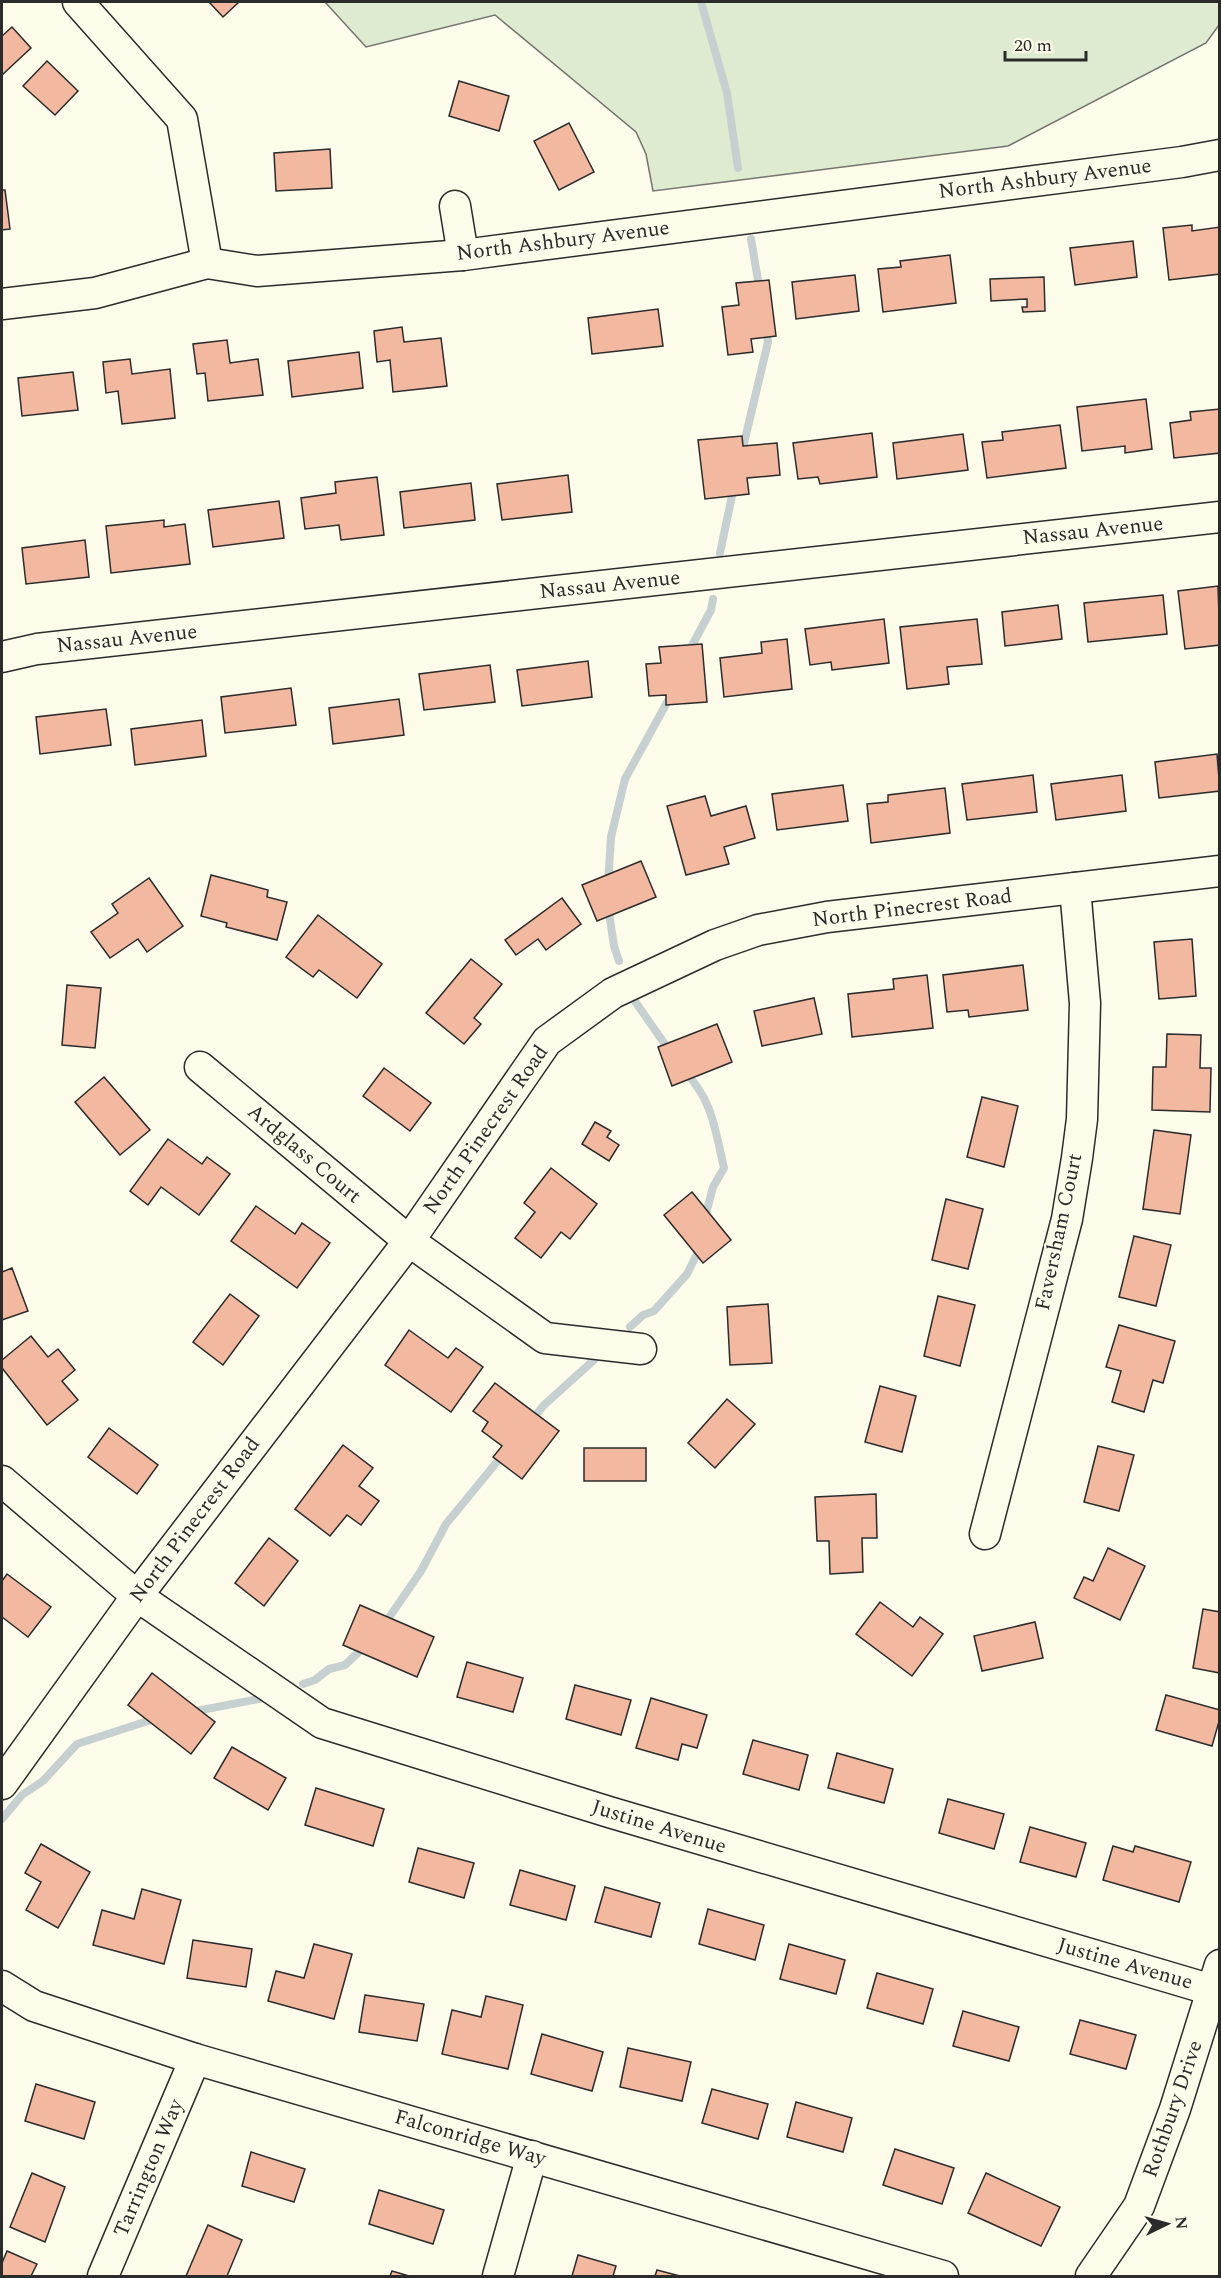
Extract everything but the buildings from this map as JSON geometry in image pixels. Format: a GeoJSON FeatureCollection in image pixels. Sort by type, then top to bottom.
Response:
{"type":"FeatureCollection","features":[{"type":"Feature","properties":{"kind":"street"},"geometry":{"type":"LineString","coordinates":[[2,304],[95,294],[207,262],[182,119],[78,2]]}},
{"type":"Feature","properties":{"kind":"street","name":"North Ashbury Avenue"},"geometry":{"type":"LineString","coordinates":[[207,262],[257,271],[463,255],[1220,155]]}},
{"type":"Feature","properties":{"kind":"street"},"geometry":{"type":"LineString","coordinates":[[456,206],[463,255]]}},
{"type":"Feature","properties":{"kind":"street","name":"Nassau Avenue"},"geometry":{"type":"LineString","coordinates":[[2,657],[60,647],[1220,517]]}},
{"type":"Feature","properties":{"kind":"street","name":"North Pinecrest Road"},"geometry":{"type":"LineString","coordinates":[[2,1784],[137,1596],[409,1241],[547,1041],[613,993],[715,945],[758,930],[827,917],[1220,871]]}},
{"type":"Feature","properties":{"kind":"street","name":"Faversham Court"},"geometry":{"type":"LineString","coordinates":[[985,1534],[1067,1219],[1077,1158],[1082,1119],[1084,1003],[1075,888]]}},
{"type":"Feature","properties":{"kind":"street","name":"Ardglass Court"},"geometry":{"type":"LineString","coordinates":[[200,1067],[409,1241],[545,1338],[641,1349]]}},
{"type":"Feature","properties":{"kind":"street"},"geometry":{"type":"LineString","coordinates":[[2,1481],[137,1596]]}},
{"type":"Feature","properties":{"kind":"street","name":"Justine Avenue"},"geometry":{"type":"LineString","coordinates":[[137,1596],[322,1723],[609,1812],[1216,1977]]}},
{"type":"Feature","properties":{"kind":"street","name":"Rothbury Drive"},"geometry":{"type":"LineString","coordinates":[[1091,2277],[1139,2206],[1175,2109],[1216,1977]]}},
{"type":"Feature","properties":{"kind":"street","name":"Falconridge Way"},"geometry":{"type":"LineString","coordinates":[[2,1986],[34,2006],[195,2059],[944,2277]]}},
{"type":"Feature","properties":{"kind":"street","name":"Tarrington Way"},"geometry":{"type":"LineString","coordinates":[[103,2277],[195,2059]]}},
{"type":"Feature","properties":{"kind":"street"},"geometry":{"type":"LineString","coordinates":[[498,2277],[532,2156]]}},
{"type":"Feature","properties":{"kind":"green space"},"geometry":{"type":"Polygon","coordinates":[[[325,2],[1219,2],[1219,25],[1206,43],[1008,146],[653,191],[646,154],[636,132],[495,15],[366,47],[325,2]]]}},
{"type":"Feature","properties":{"kind":"waterway"},"geometry":{"type":"LineString","coordinates":[[701,2],[727,93],[738,168]]}},
{"type":"Feature","properties":{"kind":"waterway"},"geometry":{"type":"LineString","coordinates":[[751,239],[760,292]]}},
{"type":"Feature","properties":{"kind":"waterway"},"geometry":{"type":"LineString","coordinates":[[741,456],[768,342],[766,328]]}},
{"type":"Feature","properties":{"kind":"waterway"},"geometry":{"type":"LineString","coordinates":[[720,553],[734,486]]}},
{"type":"Feature","properties":{"kind":"waterway"},"geometry":{"type":"LineString","coordinates":[[687,655],[711,610],[713,599]]}},
{"type":"Feature","properties":{"kind":"waterway"},"geometry":{"type":"LineString","coordinates":[[608,884],[611,837],[625,779],[670,697]]}},
{"type":"Feature","properties":{"kind":"waterway"},"geometry":{"type":"LineString","coordinates":[[608,906],[614,946],[619,961]]}},
{"type":"Feature","properties":{"kind":"waterway"},"geometry":{"type":"LineString","coordinates":[[632,997],[671,1053]]}},
{"type":"Feature","properties":{"kind":"waterway"},"geometry":{"type":"LineString","coordinates":[[684,1071],[701,1093],[712,1116],[724,1168],[713,1187],[704,1221]]}},
{"type":"Feature","properties":{"kind":"waterway"},"geometry":{"type":"LineString","coordinates":[[630,1327],[643,1315],[654,1311],[687,1274],[699,1245]]}},
{"type":"Feature","properties":{"kind":"waterway"},"geometry":{"type":"LineString","coordinates":[[530,1422],[544,1405],[594,1360]]}},
{"type":"Feature","properties":{"kind":"waterway"},"geometry":{"type":"LineString","coordinates":[[384,1625],[421,1571],[446,1524],[505,1452]]}},
{"type":"Feature","properties":{"kind":"waterway"},"geometry":{"type":"LineString","coordinates":[[303,1684],[315,1680],[329,1669],[345,1665],[367,1644]]}},
{"type":"Feature","properties":{"kind":"waterway"},"geometry":{"type":"LineString","coordinates":[[191,1712],[269,1697]]}},
{"type":"Feature","properties":{"kind":"waterway"},"geometry":{"type":"LineString","coordinates":[[2,1819],[22,1795],[43,1781],[77,1744],[157,1718]]}}]}
